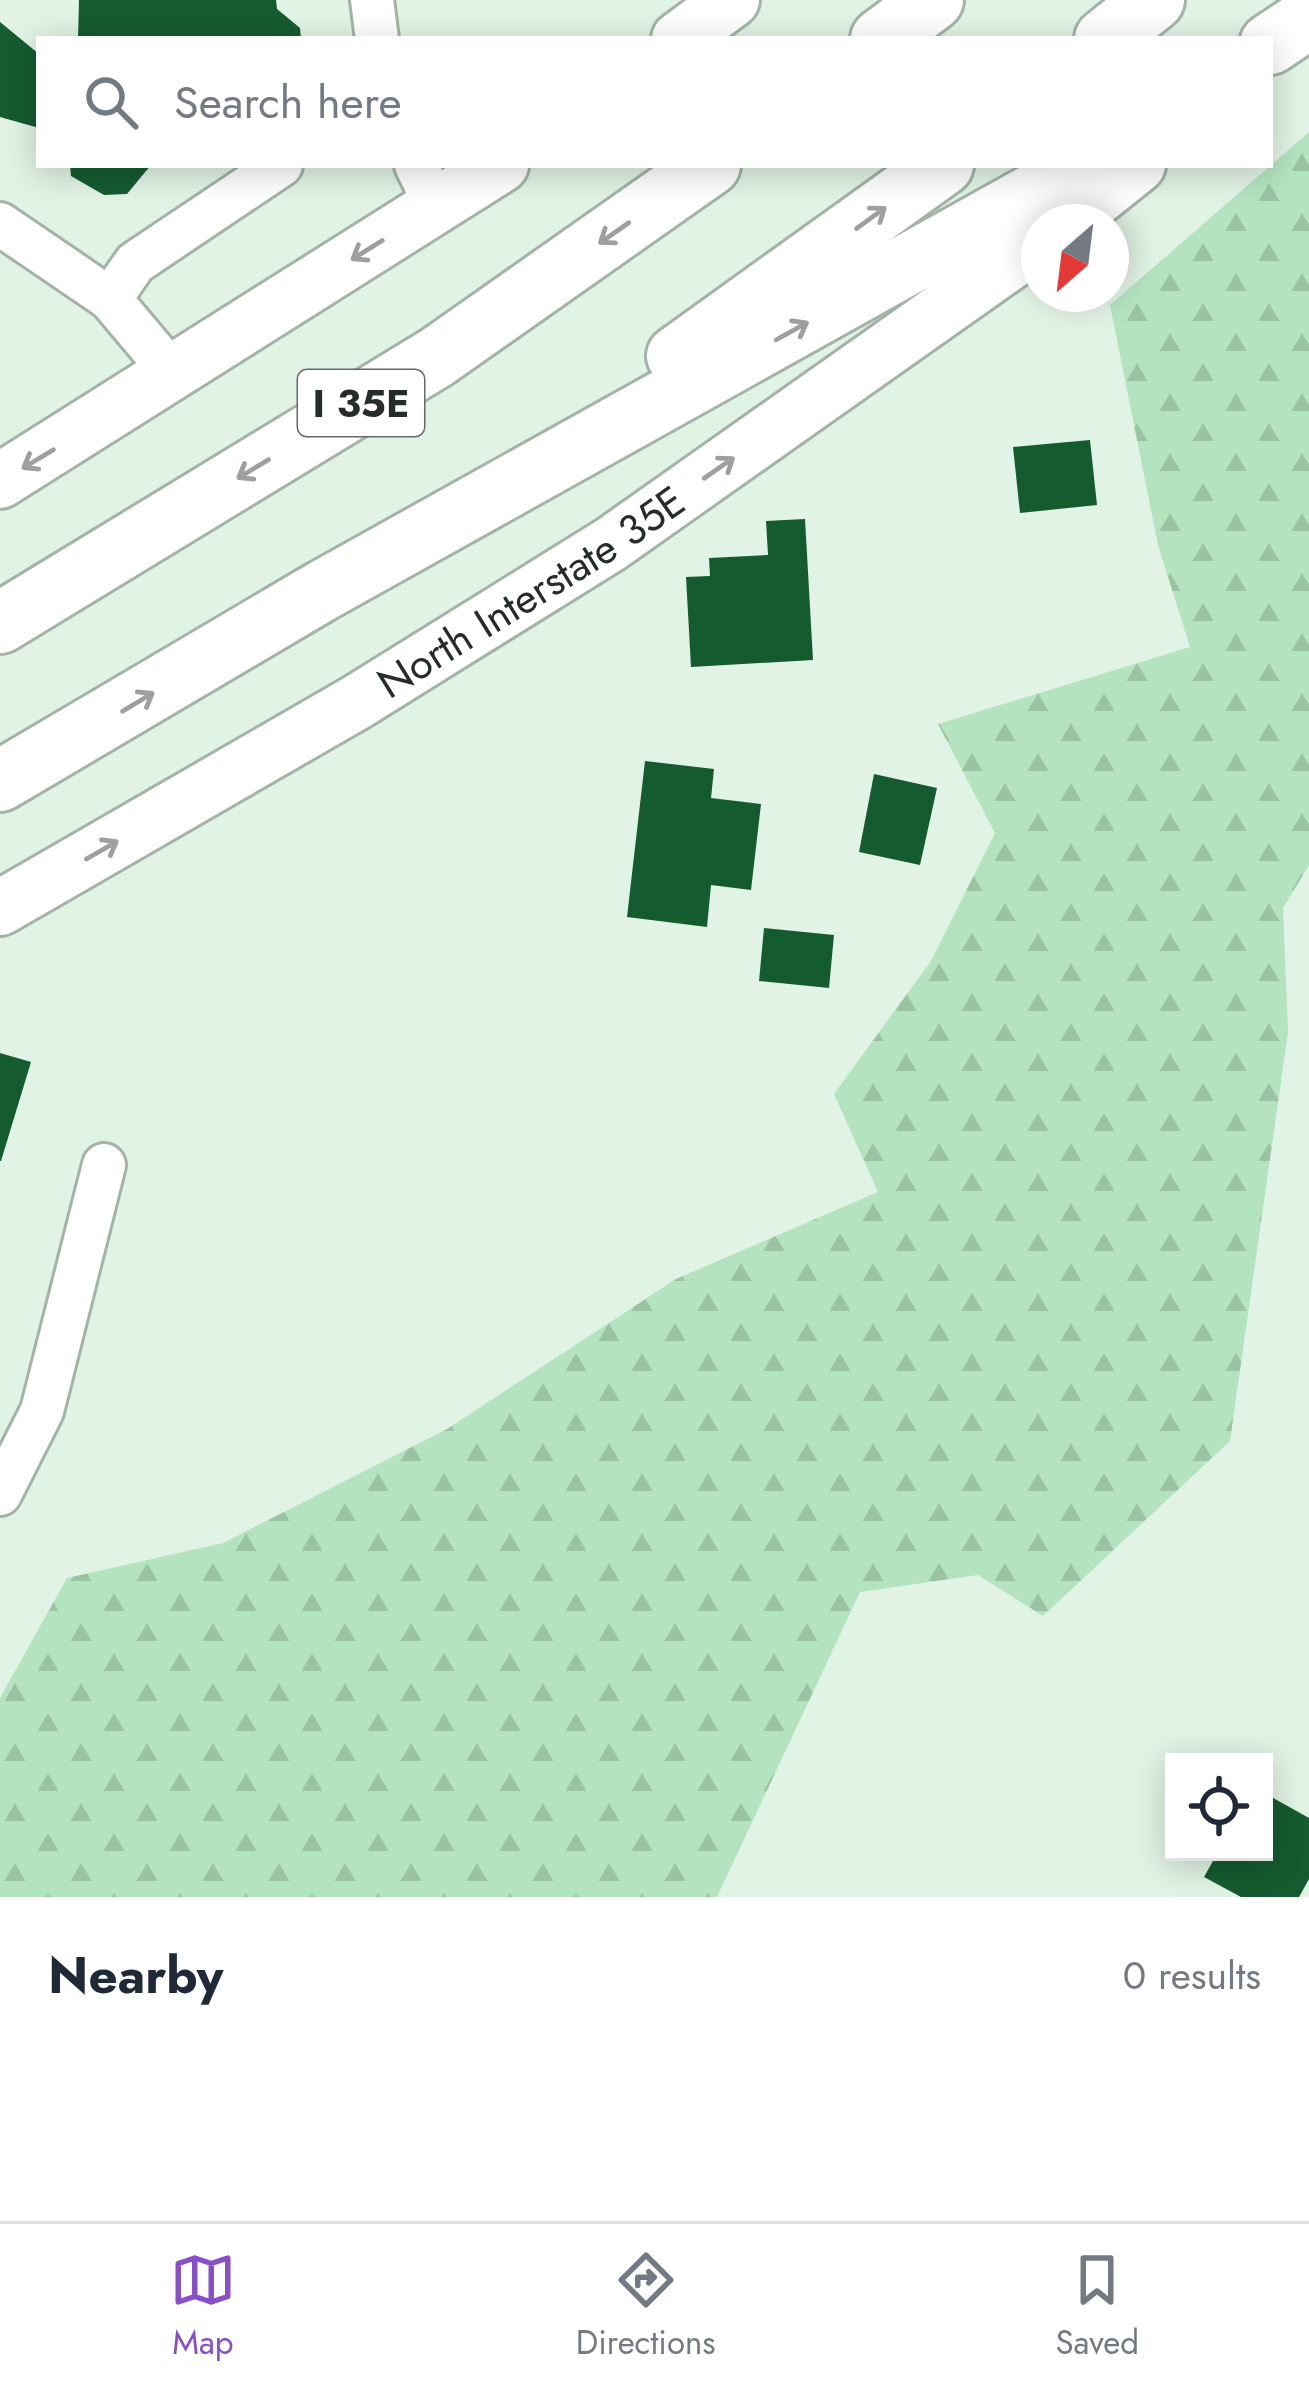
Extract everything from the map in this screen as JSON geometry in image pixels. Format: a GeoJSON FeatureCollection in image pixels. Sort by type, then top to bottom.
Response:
{"type":"FeatureCollection","features":[{"type":"Feature","properties":{"kind":"highway"},"geometry":{"type":"LineString","coordinates":[[884,36],[933,0]]}},
{"type":"Feature","properties":{"kind":"highway"},"geometry":{"type":"LineString","coordinates":[[1109,36],[1154,0]]}},
{"type":"Feature","properties":{"kind":"highway"},"geometry":{"type":"LineString","coordinates":[[1273,42],[1309,21]]}},
{"type":"Feature","properties":{"kind":"highway","name":"I 35E"},"geometry":{"type":"LineString","coordinates":[[0,623],[437,356],[706,168]]}},
{"type":"Feature","properties":{"kind":"highway"},"geometry":{"type":"LineString","coordinates":[[322,591],[729,321],[939,168]]}},
{"type":"Feature","properties":{"kind":"highway"},"geometry":{"type":"LineString","coordinates":[[0,781],[322,591],[1081,168]]}},
{"type":"Feature","properties":{"kind":"main road"},"geometry":{"type":"LineString","coordinates":[[683,36],[732,0]]}},
{"type":"Feature","properties":{"kind":"main road"},"geometry":{"type":"LineString","coordinates":[[1273,53],[1309,21]]}},
{"type":"Feature","properties":{"kind":"main road"},"geometry":{"type":"LineString","coordinates":[[0,481],[173,374],[426,186],[490,168]]}},
{"type":"Feature","properties":{"kind":"main road"},"geometry":{"type":"LineString","coordinates":[[1089,204],[1134,168]]}},
{"type":"Feature","properties":{"kind":"main road","name":"North Interstate 35E"},"geometry":{"type":"LineString","coordinates":[[0,908],[358,702],[611,544],[1021,255]]}},
{"type":"Feature","properties":{"kind":"lane"},"geometry":{"type":"LineString","coordinates":[[372,0],[377,36]]}},
{"type":"Feature","properties":{"kind":"lane"},"geometry":{"type":"LineString","coordinates":[[110,298],[136,263],[276,168]]}},
{"type":"Feature","properties":{"kind":"lane"},"geometry":{"type":"LineString","coordinates":[[0,224],[110,298],[173,374]]}},
{"type":"Feature","properties":{"kind":"lane"},"geometry":{"type":"LineString","coordinates":[[0,1494],[42,1412],[104,1165]]}},
{"type":"Feature","properties":{"kind":"green space"},"geometry":{"type":"Polygon","coordinates":[[[1309,132],[1309,865],[1283,908],[1288,1032],[1230,1441],[1043,1616],[978,1575],[860,1592],[717,1897],[0,1897],[0,1698],[67,1578],[223,1543],[447,1429],[676,1279],[878,1192],[834,1094],[931,961],[995,833],[938,724],[1190,647],[1158,545],[1111,312],[1129,312],[1129,288],[1309,132]]]}},
{"type":"Feature","properties":{"kind":"building"},"geometry":{"type":"Polygon","coordinates":[[[79,0],[276,0],[277,9],[300,28],[301,36],[78,36],[79,0]]]}},
{"type":"Feature","properties":{"kind":"building"},"geometry":{"type":"Polygon","coordinates":[[[0,22],[36,52],[36,127],[0,117],[0,22]]]}},
{"type":"Feature","properties":{"kind":"building"},"geometry":{"type":"Polygon","coordinates":[[[70,168],[149,168],[127,194],[104,195],[71,176],[70,168]]]}},
{"type":"Feature","properties":{"kind":"building"},"geometry":{"type":"Polygon","coordinates":[[[1090,440],[1097,505],[1020,513],[1013,447],[1090,440]]]}},
{"type":"Feature","properties":{"kind":"building"},"geometry":{"type":"Polygon","coordinates":[[[805,519],[813,660],[691,667],[686,577],[710,576],[709,558],[768,555],[766,521],[805,519]]]}},
{"type":"Feature","properties":{"kind":"building"},"geometry":{"type":"Polygon","coordinates":[[[645,761],[714,769],[711,798],[761,804],[751,890],[711,885],[707,927],[627,917],[645,761]]]}},
{"type":"Feature","properties":{"kind":"building"},"geometry":{"type":"Polygon","coordinates":[[[874,774],[937,788],[920,865],[859,852],[874,774]]]}},
{"type":"Feature","properties":{"kind":"building"},"geometry":{"type":"Polygon","coordinates":[[[764,928],[834,935],[829,988],[759,981],[764,928]]]}},
{"type":"Feature","properties":{"kind":"building"},"geometry":{"type":"Polygon","coordinates":[[[0,1053],[31,1062],[1,1161],[0,1161],[0,1053]]]}},
{"type":"Feature","properties":{"kind":"building"},"geometry":{"type":"Polygon","coordinates":[[[1273,1798],[1309,1818],[1309,1879],[1299,1897],[1241,1897],[1204,1877],[1213,1861],[1273,1861],[1273,1798]]]}}]}
